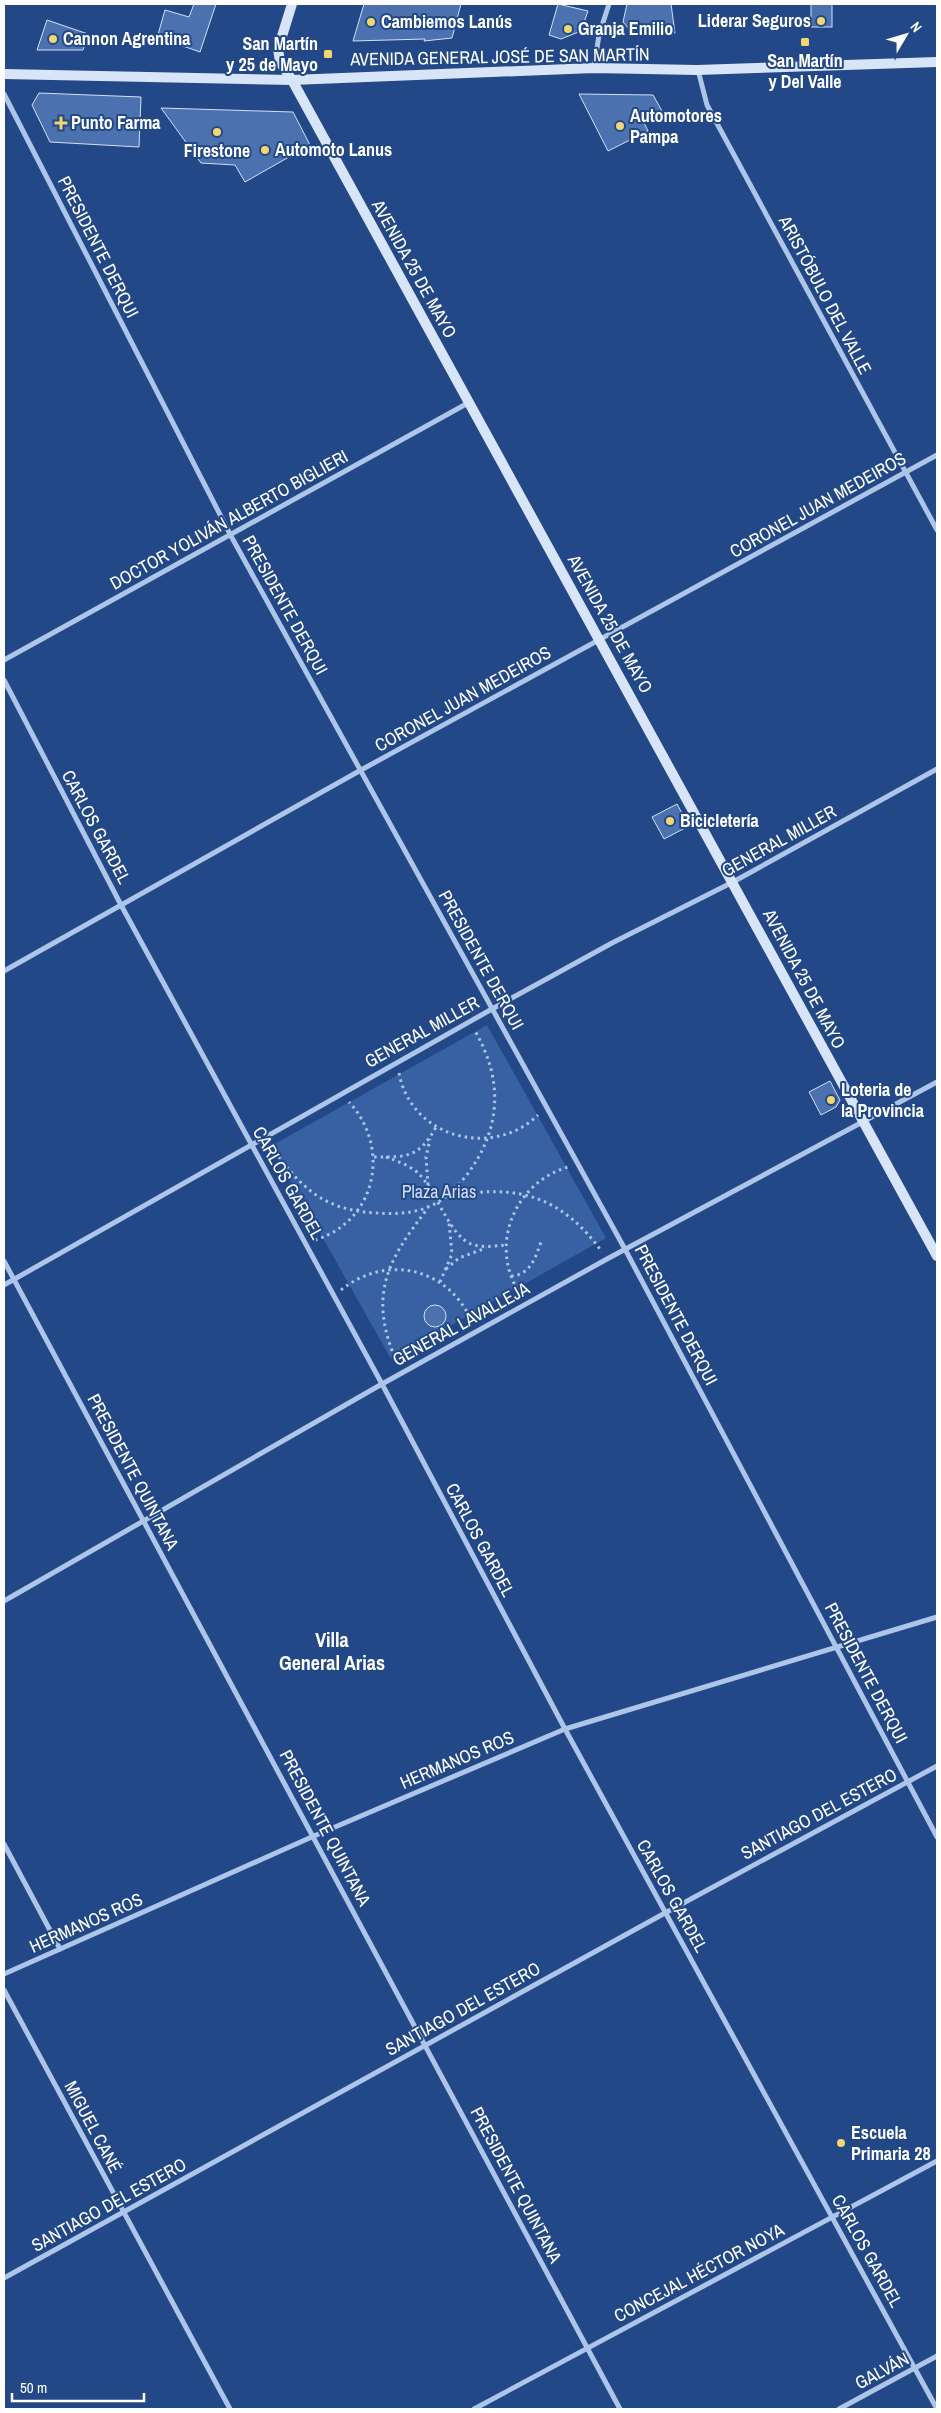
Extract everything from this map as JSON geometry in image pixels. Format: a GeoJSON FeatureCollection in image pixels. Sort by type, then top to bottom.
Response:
{"type":"FeatureCollection","features":[{"type":"Feature","properties":{"kind":"main road","name":"AVENIDA 25 DE MAYO"},"geometry":{"type":"LineString","coordinates":[[292,4],[278,49],[280,62],[292,80],[468,403],[600,639],[937,1256]]}},
{"type":"Feature","properties":{"kind":"main road","name":"AVENIDA GENERAL JOSÉ DE SAN MARTÍN"},"geometry":{"type":"LineString","coordinates":[[4,74],[292,80],[594,68],[697,70],[937,62]]}},
{"type":"Feature","properties":{"kind":"street"},"geometry":{"type":"LineString","coordinates":[[594,68],[599,35],[609,4]]}},
{"type":"Feature","properties":{"kind":"street","name":"ARISTÓBULO DEL VALLE"},"geometry":{"type":"LineString","coordinates":[[697,70],[706,105],[937,530]]}},
{"type":"Feature","properties":{"kind":"street","name":"PRESIDENTE DERQUI"},"geometry":{"type":"LineString","coordinates":[[4,94],[231,536],[626,1251],[937,1837]]}},
{"type":"Feature","properties":{"kind":"street","name":"DOCTOR YOLIVÁN ALBERTO BIGLIERI"},"geometry":{"type":"LineString","coordinates":[[4,660],[231,536],[468,403]]}},
{"type":"Feature","properties":{"kind":"street","name":"CORONEL JUAN MEDEIROS"},"geometry":{"type":"LineString","coordinates":[[4,972],[361,770],[937,455]]}},
{"type":"Feature","properties":{"kind":"street","name":"CARLOS GARDEL"},"geometry":{"type":"LineString","coordinates":[[4,680],[121,905],[382,1384],[565,1729],[937,2409]]}},
{"type":"Feature","properties":{"kind":"street","name":"GENERAL MILLER"},"geometry":{"type":"LineString","coordinates":[[4,1284],[492,1009],[612,943],[733,882],[937,769]]}},
{"type":"Feature","properties":{"kind":"street","name":"GENERAL LAVALLEJA"},"geometry":{"type":"LineString","coordinates":[[4,1601],[382,1384],[607,1259],[626,1251],[937,1082]]}},
{"type":"Feature","properties":{"kind":"street","name":"PRESIDENTE QUINTANA"},"geometry":{"type":"LineString","coordinates":[[4,1261],[620,2409]]}},
{"type":"Feature","properties":{"kind":"street","name":"HERMANOS ROS"},"geometry":{"type":"LineString","coordinates":[[4,1974],[314,1836],[565,1729],[937,1617]]}},
{"type":"Feature","properties":{"kind":"street","name":"SANTIAGO DEL ESTERO"},"geometry":{"type":"LineString","coordinates":[[4,2278],[665,1913],[937,1766]]}},
{"type":"Feature","properties":{"kind":"street"},"geometry":{"type":"LineString","coordinates":[[4,1844],[60,1949]]}},
{"type":"Feature","properties":{"kind":"street","name":"MIGUEL CANÉ"},"geometry":{"type":"LineString","coordinates":[[4,1990],[230,2409]]}},
{"type":"Feature","properties":{"kind":"street","name":"CONCEJAL HÉCTOR NOYA"},"geometry":{"type":"LineString","coordinates":[[474,2409],[937,2161]]}},
{"type":"Feature","properties":{"kind":"street","name":"GALVÁN"},"geometry":{"type":"LineString","coordinates":[[839,2409],[937,2356]]}},
{"type":"Feature","properties":{"kind":"path"},"geometry":{"type":"LineString","coordinates":[[265,1137],[284,1164],[312,1192],[328,1202],[356,1211],[406,1213],[428,1208],[447,1197],[471,1169],[488,1139],[494,1116],[494,1077],[480,1040],[469,1022]]}},
{"type":"Feature","properties":{"kind":"path"},"geometry":{"type":"LineString","coordinates":[[397,1062],[404,1088],[415,1108],[436,1126],[464,1138],[488,1139],[520,1130],[530,1123],[546,1106]]}},
{"type":"Feature","properties":{"kind":"path"},"geometry":{"type":"LineString","coordinates":[[304,1241],[322,1237],[342,1226],[356,1211],[369,1188],[374,1157],[364,1122],[358,1112],[339,1095]]}},
{"type":"Feature","properties":{"kind":"path"},"geometry":{"type":"LineString","coordinates":[[374,1157],[407,1156],[419,1151],[436,1126]]}},
{"type":"Feature","properties":{"kind":"path"},"geometry":{"type":"LineString","coordinates":[[428,1186],[426,1157],[431,1136]]}},
{"type":"Feature","properties":{"kind":"path"},"geometry":{"type":"LineString","coordinates":[[386,1157],[417,1172],[460,1237],[471,1244],[489,1247]]}},
{"type":"Feature","properties":{"kind":"path"},"geometry":{"type":"LineString","coordinates":[[528,1303],[517,1289],[511,1276],[506,1245],[509,1223],[525,1194],[534,1184],[553,1172],[578,1164]]}},
{"type":"Feature","properties":{"kind":"path"},"geometry":{"type":"LineString","coordinates":[[447,1197],[490,1191],[525,1194],[548,1202],[565,1212],[580,1225],[607,1259]]}},
{"type":"Feature","properties":{"kind":"path"},"geometry":{"type":"LineString","coordinates":[[402,1373],[384,1329],[384,1289],[388,1270],[401,1244],[428,1208]]}},
{"type":"Feature","properties":{"kind":"path"},"geometry":{"type":"LineString","coordinates":[[440,1282],[452,1254],[449,1219]]}},
{"type":"Feature","properties":{"kind":"path"},"geometry":{"type":"LineString","coordinates":[[511,1276],[522,1274],[531,1265],[542,1239]]}},
{"type":"Feature","properties":{"kind":"path"},"geometry":{"type":"LineString","coordinates":[[446,1270],[470,1253],[489,1247],[506,1245]]}},
{"type":"Feature","properties":{"kind":"path"},"geometry":{"type":"LineString","coordinates":[[334,1296],[352,1281],[363,1275],[388,1270],[408,1270],[440,1282],[465,1307],[476,1332]]}},
{"type":"Feature","properties":{"kind":"green space","name":"Plaza Arias"},"geometry":{"type":"Polygon","coordinates":[[[487,1025],[606,1238],[391,1359],[271,1146],[487,1025]]]}},
{"type":"Feature","properties":{"kind":"building"},"geometry":{"type":"Polygon","coordinates":[[[194,4],[216,4],[200,52],[180,45],[155,45],[165,10],[189,17],[194,4]]]}},
{"type":"Feature","properties":{"kind":"building"},"geometry":{"type":"Polygon","coordinates":[[[364,4],[461,4],[452,38],[424,41],[425,39],[353,41],[364,4]]]}},
{"type":"Feature","properties":{"kind":"building"},"geometry":{"type":"Polygon","coordinates":[[[558,4],[588,11],[581,31],[561,39],[549,35],[558,4]]]}},
{"type":"Feature","properties":{"kind":"building"},"geometry":{"type":"Polygon","coordinates":[[[627,4],[671,4],[675,33],[631,31],[623,22],[627,4]]]}},
{"type":"Feature","properties":{"kind":"building"},"geometry":{"type":"Polygon","coordinates":[[[811,4],[832,4],[832,27],[811,27],[811,4]]]}},
{"type":"Feature","properties":{"kind":"building","name":"Cannon Agrentina"},"geometry":{"type":"Polygon","coordinates":[[[47,20],[88,34],[83,50],[37,50],[47,20]]]}},
{"type":"Feature","properties":{"kind":"building"},"geometry":{"type":"Polygon","coordinates":[[[39,93],[141,97],[139,147],[50,142],[32,105],[39,93]]]}},
{"type":"Feature","properties":{"kind":"building","name":"Automotores Pampa"},"geometry":{"type":"Polygon","coordinates":[[[579,94],[653,95],[662,111],[643,121],[648,131],[608,151],[579,94]]]}},
{"type":"Feature","properties":{"kind":"building"},"geometry":{"type":"Polygon","coordinates":[[[161,108],[293,112],[310,145],[245,182],[235,165],[201,163],[161,108]]]}},
{"type":"Feature","properties":{"kind":"building","name":"Bicicletería"},"geometry":{"type":"Polygon","coordinates":[[[677,804],[689,826],[664,839],[652,817],[677,804]]]}},
{"type":"Feature","properties":{"kind":"building"},"geometry":{"type":"Polygon","coordinates":[[[830,1081],[840,1100],[836,1107],[821,1115],[809,1092],[830,1081]]]}},
{"type":"Feature","properties":{"kind":"building"},"geometry":{"type":"Polygon","coordinates":[[[435,1305],[445,1312],[446,1316],[439,1326],[435,1327],[425,1320],[424,1316],[431,1306],[435,1305]]]}},
{"type":"Feature","properties":{"kind":"place","name":"Liderar Seguros"},"geometry":{"type":"Point","coordinates":[821,21]}},
{"type":"Feature","properties":{"kind":"place","name":"Cambiemos Lanús"},"geometry":{"type":"Point","coordinates":[371,22]}},
{"type":"Feature","properties":{"kind":"place","name":"Granja Emilio"},"geometry":{"type":"Point","coordinates":[568,29]}},
{"type":"Feature","properties":{"kind":"place","name":"Cannon Agrentina"},"geometry":{"type":"Point","coordinates":[53,39]}},
{"type":"Feature","properties":{"kind":"place","name":"San Martín y Del Valle"},"geometry":{"type":"Point","coordinates":[805,42]}},
{"type":"Feature","properties":{"kind":"place","name":"San Martín y 25 de Mayo"},"geometry":{"type":"Point","coordinates":[328,54]}},
{"type":"Feature","properties":{"kind":"place","name":"Punto Farma"},"geometry":{"type":"Point","coordinates":[61,123]}},
{"type":"Feature","properties":{"kind":"place","name":"Automotores Pampa"},"geometry":{"type":"Point","coordinates":[620,126]}},
{"type":"Feature","properties":{"kind":"place","name":"Firestone"},"geometry":{"type":"Point","coordinates":[217,132]}},
{"type":"Feature","properties":{"kind":"place","name":"Automoto Lanus"},"geometry":{"type":"Point","coordinates":[265,150]}},
{"type":"Feature","properties":{"kind":"place","name":"Bicicletería"},"geometry":{"type":"Point","coordinates":[670,821]}},
{"type":"Feature","properties":{"kind":"place","name":"Loteria de la Provincia"},"geometry":{"type":"Point","coordinates":[831,1100]}},
{"type":"Feature","properties":{"kind":"place","name":"Escuela Primaria 28"},"geometry":{"type":"Point","coordinates":[841,2143]}},
{"type":"Feature","properties":{"kind":"district","name":"Villa General Arias"},"geometry":{"type":"Point","coordinates":[332,1652]}}]}
